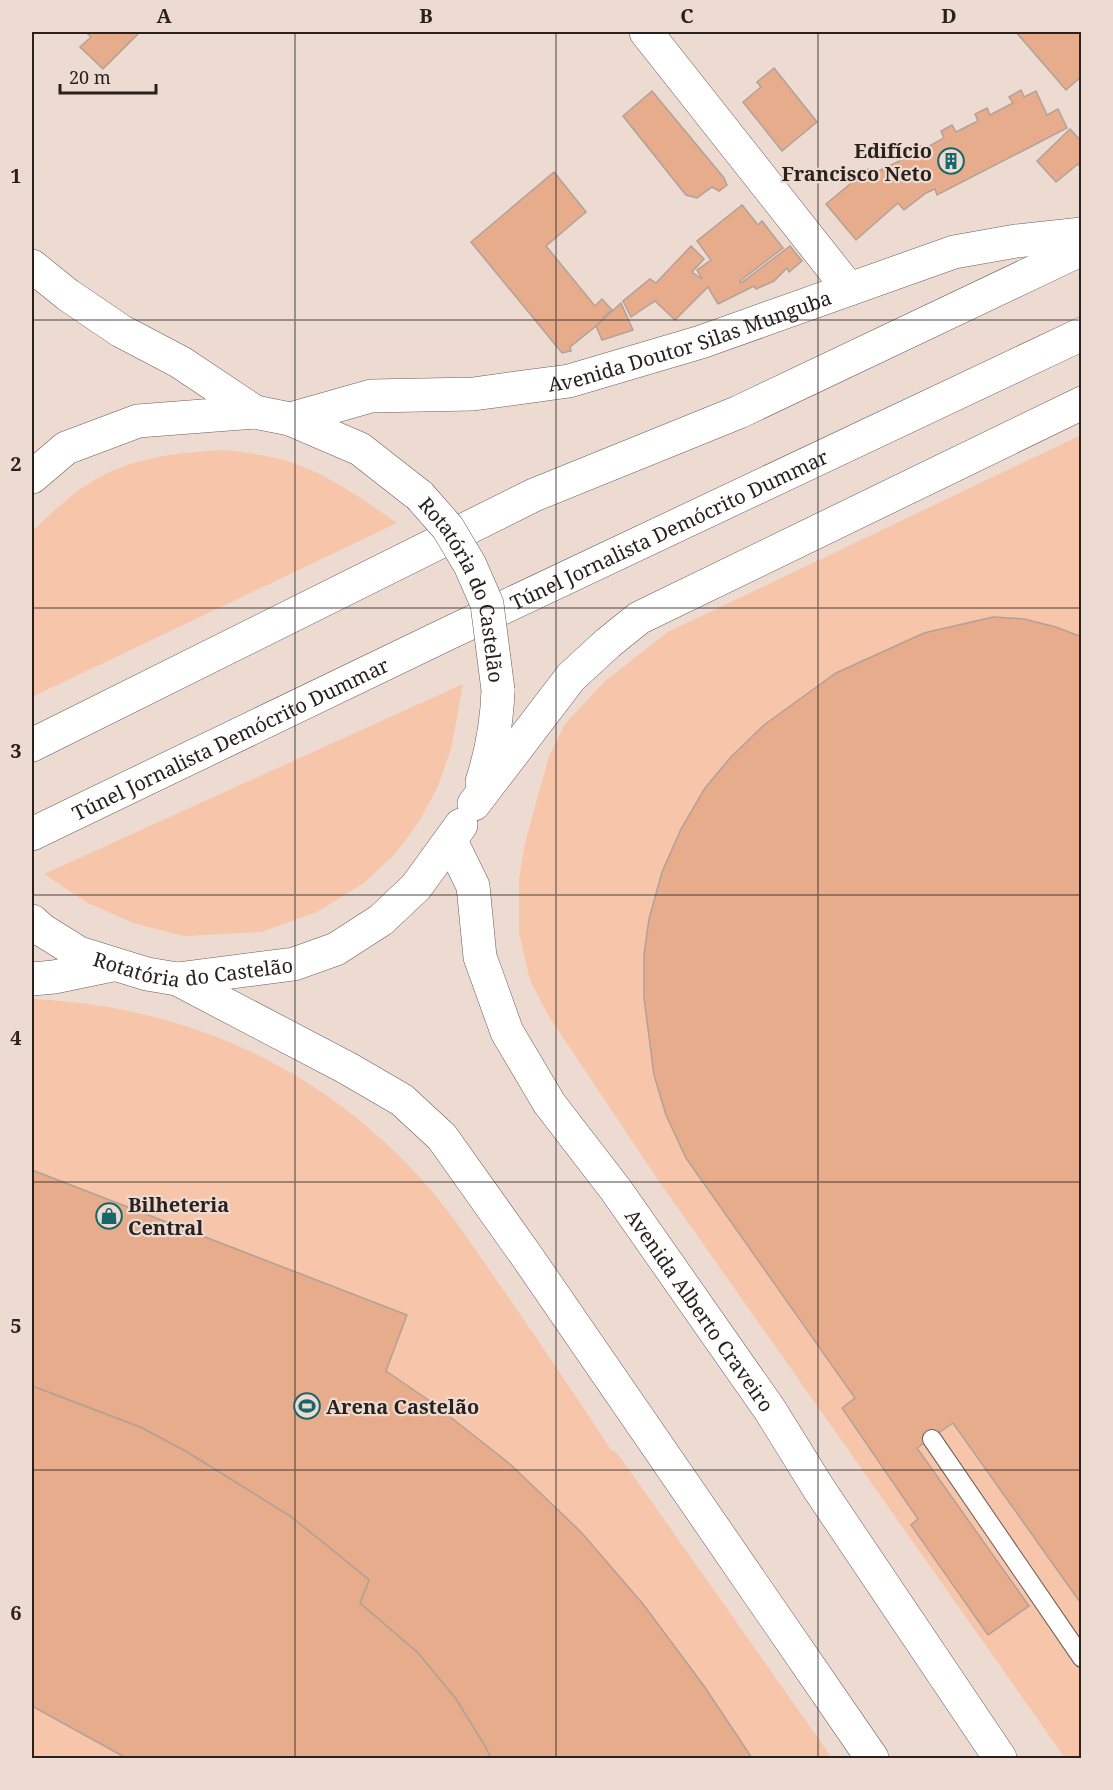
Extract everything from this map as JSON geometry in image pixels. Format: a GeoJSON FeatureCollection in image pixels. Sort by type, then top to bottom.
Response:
{"type":"FeatureCollection","features":[{"type":"Feature","properties":{"kind":"main road"},"geometry":{"type":"LineString","coordinates":[[646,32],[849,290]]}},
{"type":"Feature","properties":{"kind":"main road","name":"Avenida Doutor Silas Munguba"},"geometry":{"type":"LineString","coordinates":[[290,419],[371,396],[473,394],[569,381],[701,342],[954,252],[1017,241],[1082,234]]}},
{"type":"Feature","properties":{"kind":"main road"},"geometry":{"type":"LineString","coordinates":[[32,745],[534,495],[739,412],[1082,249]]}},
{"type":"Feature","properties":{"kind":"main road"},"geometry":{"type":"LineString","coordinates":[[32,266],[68,295],[121,331],[180,362],[255,412]]}},
{"type":"Feature","properties":{"kind":"main road","name":"Túnel Jornalista Demócrito Dummar"},"geometry":{"type":"LineString","coordinates":[[32,834],[449,633],[1082,334]]}},
{"type":"Feature","properties":{"kind":"main road"},"geometry":{"type":"LineString","coordinates":[[474,804],[571,677],[639,618],[1082,404]]}},
{"type":"Feature","properties":{"kind":"main road","name":"Rotatória do Castelão"},"geometry":{"type":"LineString","coordinates":[[32,477],[66,448],[138,421],[255,412],[290,419],[360,449],[420,496],[448,528],[470,565],[487,604],[498,690],[497,723],[491,753],[474,804],[451,841],[416,887],[381,920],[336,949],[294,964],[177,979],[113,964],[79,953],[37,926]]}},
{"type":"Feature","properties":{"kind":"main road","name":"Avenida Alberto Craveiro"},"geometry":{"type":"LineString","coordinates":[[451,841],[473,886],[480,957],[507,1032],[549,1103],[616,1190],[770,1410],[819,1489],[1000,1758]]}},
{"type":"Feature","properties":{"kind":"main road"},"geometry":{"type":"LineString","coordinates":[[32,979],[54,977],[113,964]]}},
{"type":"Feature","properties":{"kind":"main road"},"geometry":{"type":"LineString","coordinates":[[177,979],[402,1100],[442,1137],[528,1258],[872,1758]]}},
{"type":"Feature","properties":{"kind":"lane"},"geometry":{"type":"LineString","coordinates":[[932,1439],[1082,1658]]}},
{"type":"Feature","properties":{"kind":"shaded area"},"geometry":{"type":"Polygon","coordinates":[[[1081,435],[1081,1758],[1065,1758],[656,1177],[548,1015],[530,980],[519,933],[519,879],[525,843],[549,756],[565,724],[605,681],[668,632],[1081,435]]]}},
{"type":"Feature","properties":{"kind":"shaded area"},"geometry":{"type":"Polygon","coordinates":[[[224,450],[284,460],[299,465],[343,487],[397,523],[32,697],[32,532],[75,493],[91,482],[122,467],[190,452],[224,450]]]}},
{"type":"Feature","properties":{"kind":"shaded area"},"geometry":{"type":"Polygon","coordinates":[[[463,684],[451,749],[438,786],[420,820],[396,853],[364,883],[317,912],[261,932],[184,936],[133,923],[86,902],[44,874],[463,684]]]}},
{"type":"Feature","properties":{"kind":"shaded area","name":"Arena Castelão"},"geometry":{"type":"Polygon","coordinates":[[[32,999],[86,1004],[139,1013],[190,1027],[238,1046],[285,1070],[330,1098],[372,1131],[424,1182],[456,1223],[611,1450],[616,1452],[623,1461],[832,1758],[32,1758],[32,999]]]}},
{"type":"Feature","properties":{"kind":"building"},"geometry":{"type":"Polygon","coordinates":[[[86,32],[140,32],[103,69],[80,47],[91,37],[86,32]]]}},
{"type":"Feature","properties":{"kind":"building"},"geometry":{"type":"Polygon","coordinates":[[[1016,32],[1082,32],[1082,76],[1066,90],[1016,32]]]}},
{"type":"Feature","properties":{"kind":"building"},"geometry":{"type":"Polygon","coordinates":[[[774,68],[817,122],[782,151],[743,102],[761,87],[757,82],[774,68]]]}},
{"type":"Feature","properties":{"kind":"building","name":"Edifício Francisco Neto"},"geometry":{"type":"Polygon","coordinates":[[[1021,90],[1024,97],[1036,91],[1047,115],[1058,109],[1067,128],[937,195],[935,189],[926,193],[904,210],[898,203],[856,240],[826,204],[868,169],[872,174],[916,153],[912,146],[918,142],[922,150],[944,138],[941,131],[952,125],[956,132],[978,121],[975,114],[987,108],[990,115],[1013,103],[1009,97],[1021,90]]]}},
{"type":"Feature","properties":{"kind":"building"},"geometry":{"type":"Polygon","coordinates":[[[652,91],[724,178],[727,185],[719,191],[712,187],[697,198],[686,195],[623,116],[652,91]]]}},
{"type":"Feature","properties":{"kind":"building"},"geometry":{"type":"Polygon","coordinates":[[[1070,129],[1082,142],[1082,168],[1078,164],[1056,182],[1037,161],[1070,129]]]}},
{"type":"Feature","properties":{"kind":"building"},"geometry":{"type":"Polygon","coordinates":[[[554,172],[586,212],[546,246],[595,306],[602,299],[612,310],[603,317],[605,319],[570,347],[571,351],[562,353],[471,242],[554,172]]]}},
{"type":"Feature","properties":{"kind":"building"},"geometry":{"type":"Polygon","coordinates":[[[742,205],[758,225],[762,221],[783,248],[740,281],[741,283],[790,246],[802,261],[789,272],[787,268],[774,281],[756,289],[754,286],[718,304],[708,287],[675,320],[655,301],[631,317],[623,301],[650,279],[656,283],[691,246],[704,259],[692,272],[702,279],[697,270],[711,260],[697,241],[742,205]]]}},
{"type":"Feature","properties":{"kind":"building"},"geometry":{"type":"Polygon","coordinates":[[[621,303],[633,330],[602,340],[596,326],[621,303]]]}},
{"type":"Feature","properties":{"kind":"building"},"geometry":{"type":"Polygon","coordinates":[[[993,617],[1024,619],[1056,627],[1082,637],[1082,1605],[953,1423],[917,1448],[1029,1606],[988,1635],[911,1525],[918,1519],[842,1408],[855,1398],[686,1158],[666,1115],[654,1075],[644,998],[644,954],[649,919],[662,872],[681,829],[705,788],[731,757],[764,725],[836,673],[924,633],[993,617]]]}},
{"type":"Feature","properties":{"kind":"building"},"geometry":{"type":"Polygon","coordinates":[[[32,1170],[407,1315],[386,1371],[430,1401],[510,1464],[581,1532],[643,1604],[704,1686],[752,1758],[491,1758],[456,1699],[418,1653],[360,1603],[369,1580],[330,1548],[290,1516],[187,1452],[140,1427],[32,1386],[32,1170]]]}},
{"type":"Feature","properties":{"kind":"building"},"geometry":{"type":"Polygon","coordinates":[[[32,1386],[140,1427],[187,1452],[290,1516],[330,1548],[369,1580],[360,1603],[418,1653],[456,1699],[491,1758],[126,1758],[32,1706],[32,1386]]]}},
{"type":"Feature","properties":{"kind":"place","name":"Edifício Francisco Neto"},"geometry":{"type":"Point","coordinates":[951,161]}},
{"type":"Feature","properties":{"kind":"place","name":"Bilheteria Central"},"geometry":{"type":"Point","coordinates":[109,1216]}},
{"type":"Feature","properties":{"kind":"place","name":"Arena Castelão"},"geometry":{"type":"Point","coordinates":[307,1406]}}]}
